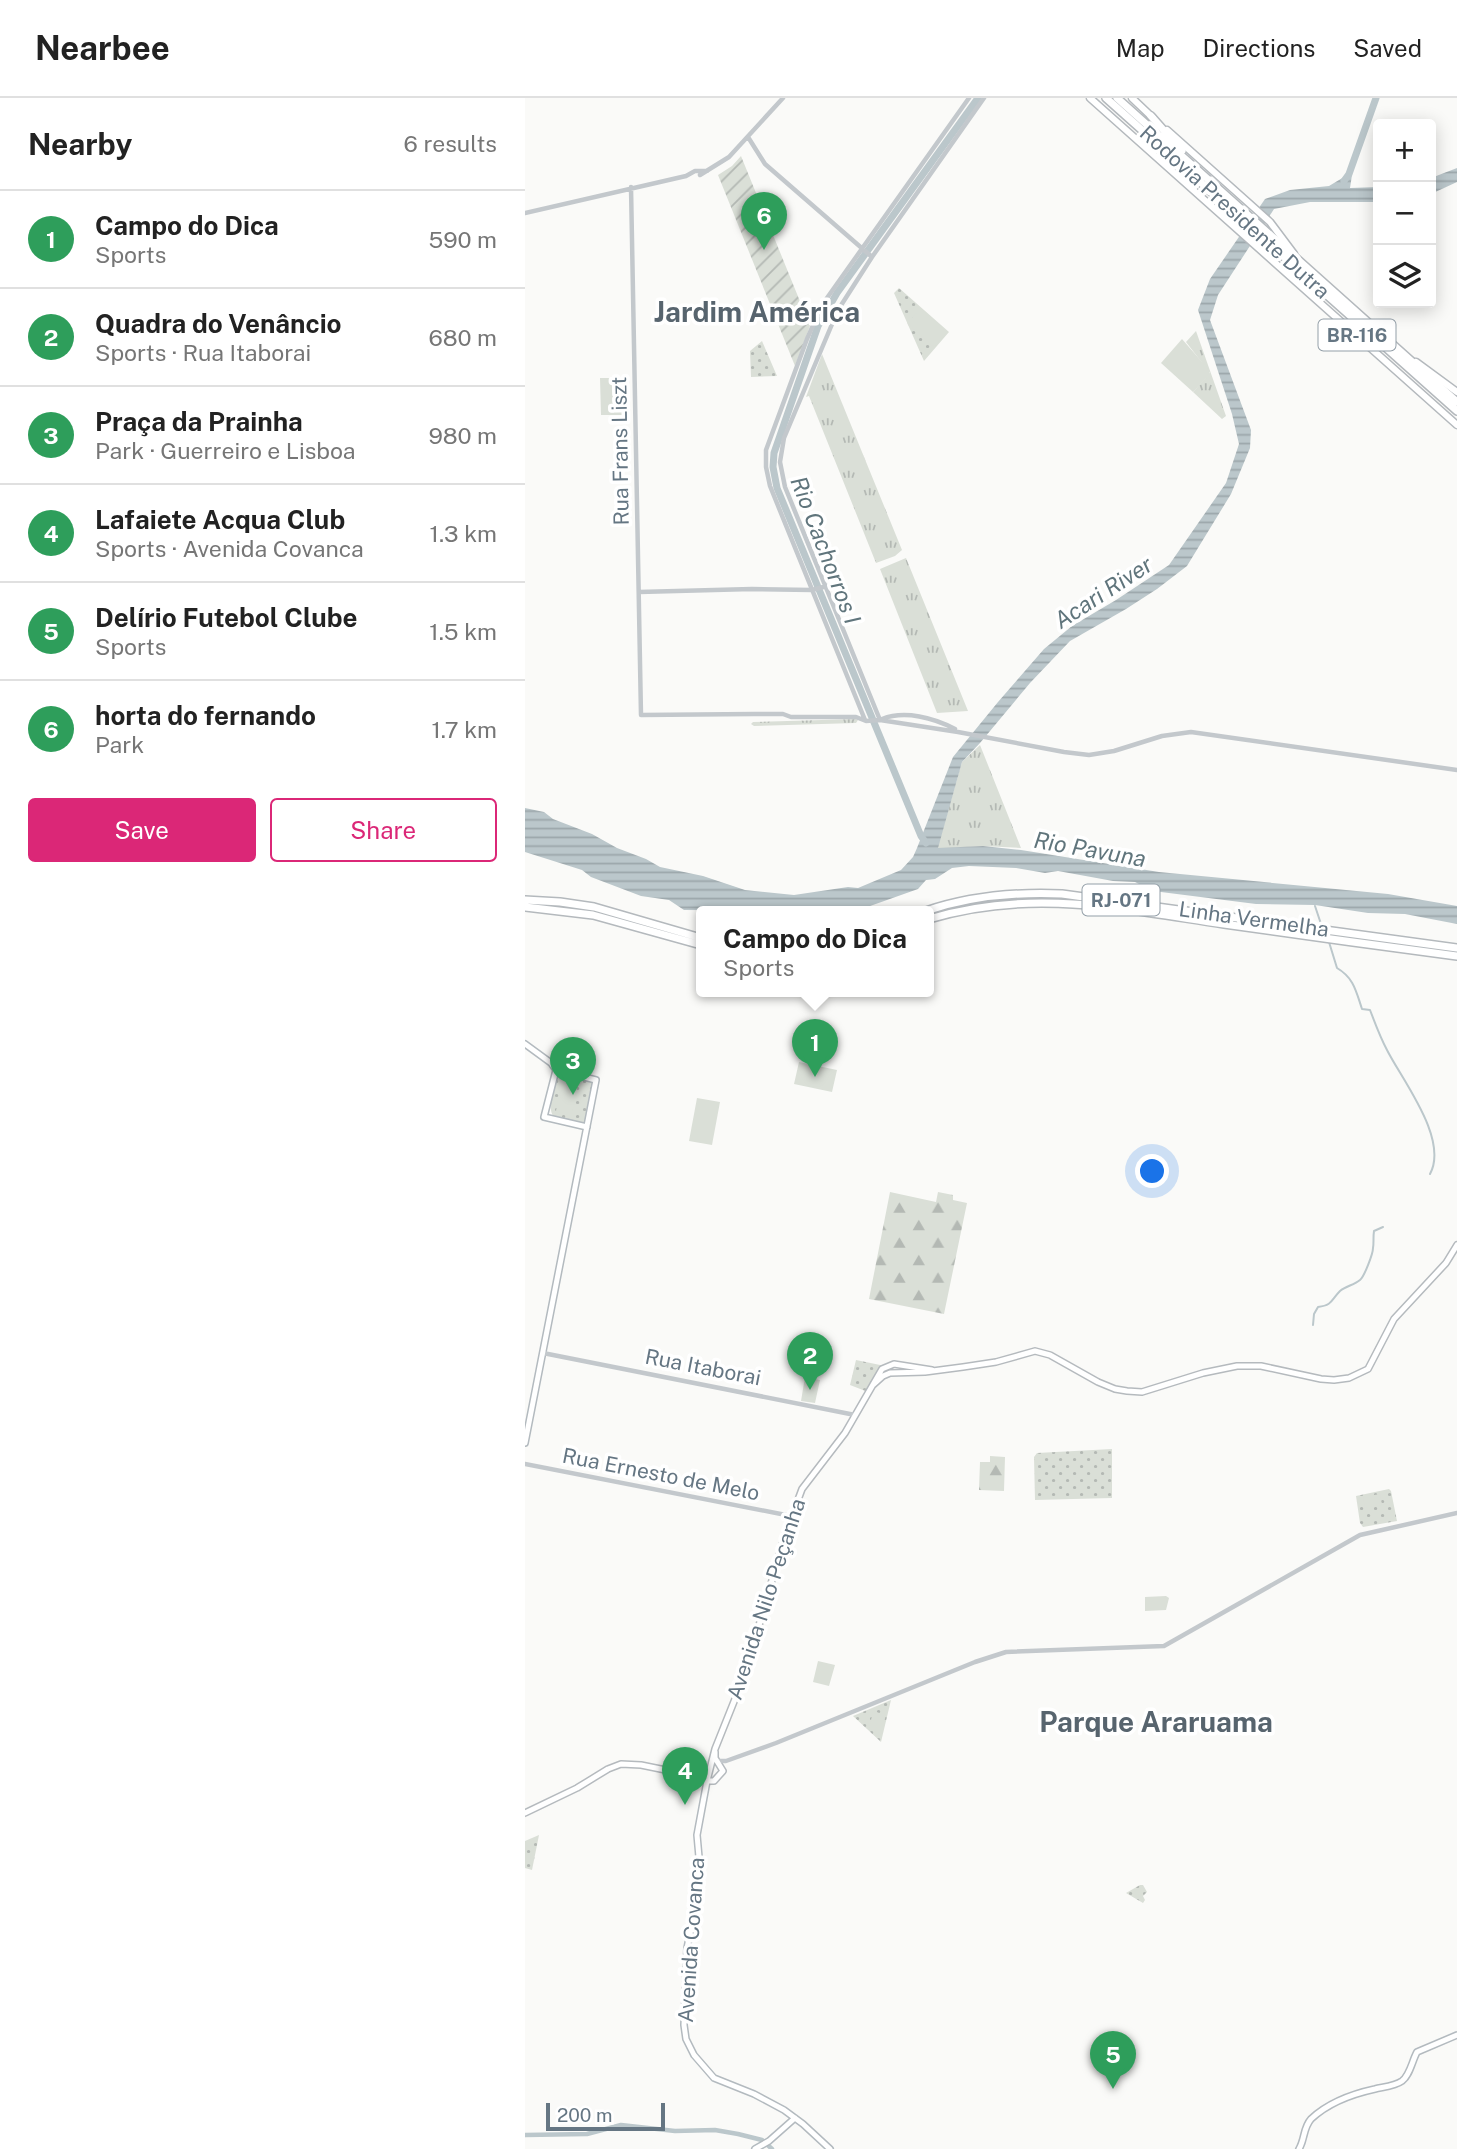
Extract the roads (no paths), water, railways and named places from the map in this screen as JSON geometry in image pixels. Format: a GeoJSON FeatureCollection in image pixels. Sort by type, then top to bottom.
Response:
{"type":"FeatureCollection","features":[{"type":"Feature","properties":{"kind":"highway","name":"BR-116"},"geometry":{"type":"LineString","coordinates":[[1090,98],[1457,425]]}},
{"type":"Feature","properties":{"kind":"highway","name":"Rodovia Presidente Dutra"},"geometry":{"type":"LineString","coordinates":[[1106,98],[1245,217]]}},
{"type":"Feature","properties":{"kind":"highway","name":"Rodovia Presidente Dutra"},"geometry":{"type":"LineString","coordinates":[[1117,98],[1457,411]]}},
{"type":"Feature","properties":{"kind":"highway","name":"BR-116"},"geometry":{"type":"LineString","coordinates":[[1132,98],[1270,222],[1302,264]]}},
{"type":"Feature","properties":{"kind":"highway"},"geometry":{"type":"LineString","coordinates":[[1151,116],[1209,180]]}},
{"type":"Feature","properties":{"kind":"highway","name":"Rodovia Presidente Dutra"},"geometry":{"type":"LineString","coordinates":[[1264,235],[1302,264],[1457,402]]}},
{"type":"Feature","properties":{"kind":"highway","name":"BR-116"},"geometry":{"type":"LineString","coordinates":[[1398,350],[1457,392]]}},
{"type":"Feature","properties":{"kind":"highway","name":"Linha Vermelha"},"geometry":{"type":"LineString","coordinates":[[934,909],[985,897],[1024,893],[1062,894],[1457,948]]}},
{"type":"Feature","properties":{"kind":"highway"},"geometry":{"type":"LineString","coordinates":[[525,900],[594,907],[696,937]]}},
{"type":"Feature","properties":{"kind":"highway","name":"Linha Vermelha"},"geometry":{"type":"LineString","coordinates":[[934,917],[961,909],[1003,903],[1070,902],[1457,956]]}},
{"type":"Feature","properties":{"kind":"highway"},"geometry":{"type":"LineString","coordinates":[[525,907],[593,915],[696,944]]}},
{"type":"Feature","properties":{"kind":"main road"},"geometry":{"type":"LineString","coordinates":[[525,1044],[551,1063],[556,1070],[596,1080],[525,1443]]}},
{"type":"Feature","properties":{"kind":"main road"},"geometry":{"type":"LineString","coordinates":[[556,1070],[544,1117],[587,1127]]}},
{"type":"Feature","properties":{"kind":"main road","name":"Avenida Nilo Peçanha"},"geometry":{"type":"LineString","coordinates":[[707,1781],[715,1749],[745,1674],[791,1516],[802,1489],[845,1433],[873,1385],[885,1374],[905,1368],[933,1370],[979,1365],[1035,1351],[1044,1352],[1098,1382],[1115,1389],[1134,1392],[1237,1366],[1261,1366],[1321,1379],[1358,1376],[1371,1366],[1391,1323],[1446,1262],[1457,1245]]}},
{"type":"Feature","properties":{"kind":"main road"},"geometry":{"type":"LineString","coordinates":[[525,1812],[621,1764],[635,1764],[707,1781],[717,1780],[723,1771],[712,1764],[690,1775]]}},
{"type":"Feature","properties":{"kind":"main road","name":"Avenida Covanca"},"geometry":{"type":"LineString","coordinates":[[707,1781],[697,1835],[700,1878],[687,1948],[685,2039],[694,2055],[714,2078],[754,2094],[830,2149]]}},
{"type":"Feature","properties":{"kind":"main road"},"geometry":{"type":"LineString","coordinates":[[1300,2149],[1307,2125],[1334,2102],[1353,2094],[1400,2083],[1407,2076],[1416,2052],[1457,2035]]}},
{"type":"Feature","properties":{"kind":"main road"},"geometry":{"type":"LineString","coordinates":[[755,2149],[783,2129],[790,2118]]}},
{"type":"Feature","properties":{"kind":"street"},"geometry":{"type":"LineString","coordinates":[[525,213],[708,171],[725,161],[783,98]]}},
{"type":"Feature","properties":{"kind":"street"},"geometry":{"type":"LineString","coordinates":[[958,732],[920,717],[896,715],[868,721],[770,485],[766,467],[768,444],[822,305],[969,98]]}},
{"type":"Feature","properties":{"kind":"street"},"geometry":{"type":"LineString","coordinates":[[878,720],[781,474],[782,442],[794,406],[838,310],[870,256],[984,98]]}},
{"type":"Feature","properties":{"kind":"street"},"geometry":{"type":"LineString","coordinates":[[748,137],[765,164],[870,256]]}},
{"type":"Feature","properties":{"kind":"street","name":"Rua Frans Liszt"},"geometry":{"type":"LineString","coordinates":[[631,187],[641,715],[783,714],[791,717],[856,717],[868,721]]}},
{"type":"Feature","properties":{"kind":"street"},"geometry":{"type":"LineString","coordinates":[[785,402],[794,406]]}},
{"type":"Feature","properties":{"kind":"street"},"geometry":{"type":"LineString","coordinates":[[639,592],[813,589],[825,586]]}},
{"type":"Feature","properties":{"kind":"street"},"geometry":{"type":"LineString","coordinates":[[878,720],[1089,755],[1114,751],[1162,736],[1191,732],[1457,770]]}},
{"type":"Feature","properties":{"kind":"street","name":"Rua Itaborai"},"geometry":{"type":"LineString","coordinates":[[543,1353],[856,1415]]}},
{"type":"Feature","properties":{"kind":"street","name":"Rua Ernesto de Melo"},"geometry":{"type":"LineString","coordinates":[[525,1464],[791,1516]]}},
{"type":"Feature","properties":{"kind":"street"},"geometry":{"type":"LineString","coordinates":[[712,1764],[726,1761],[1006,1652],[1164,1646],[1324,1557],[1351,1539],[1457,1513]]}},
{"type":"Feature","properties":{"kind":"street"},"geometry":{"type":"LineString","coordinates":[[723,1771],[726,1761]]}},
{"type":"Feature","properties":{"kind":"waterway","name":"Rio Cachorros I"},"geometry":{"type":"LineString","coordinates":[[926,843],[777,488],[773,467],[774,453],[818,326],[837,293],[978,98]]}},
{"type":"Feature","properties":{"kind":"waterway"},"geometry":{"type":"LineString","coordinates":[[1344,181],[1349,174],[1376,98]]}},
{"type":"Feature","properties":{"kind":"waterway"},"geometry":{"type":"LineString","coordinates":[[1315,906],[1322,927]]}},
{"type":"Feature","properties":{"kind":"waterway"},"geometry":{"type":"LineString","coordinates":[[1329,942],[1337,968],[1351,981],[1362,1009],[1370,1010],[1384,1045],[1429,1127],[1434,1160],[1430,1174]]}},
{"type":"Feature","properties":{"kind":"waterway"},"geometry":{"type":"LineString","coordinates":[[1313,1325],[1318,1307],[1329,1303],[1340,1291],[1362,1278],[1372,1255],[1374,1231],[1383,1227]]}},
{"type":"Feature","properties":{"kind":"waterway"},"geometry":{"type":"LineString","coordinates":[[525,2135],[587,2134],[621,2125],[675,2131],[715,2130],[762,2140],[772,2149]]}},
{"type":"Feature","properties":{"kind":"place","name":"horta do fernando"},"geometry":{"type":"Point","coordinates":[764,250]}},
{"type":"Feature","properties":{"kind":"place","name":"Campo do Dica"},"geometry":{"type":"Point","coordinates":[815,1077]}},
{"type":"Feature","properties":{"kind":"place","name":"Praça da Prainha"},"geometry":{"type":"Point","coordinates":[573,1095]}},
{"type":"Feature","properties":{"kind":"place","name":"Quadra do Venâncio"},"geometry":{"type":"Point","coordinates":[810,1390]}},
{"type":"Feature","properties":{"kind":"place","name":"Lafaiete Acqua Club"},"geometry":{"type":"Point","coordinates":[685,1805]}},
{"type":"Feature","properties":{"kind":"place","name":"Delírio Futebol Clube"},"geometry":{"type":"Point","coordinates":[1113,2089]}},
{"type":"Feature","properties":{"kind":"district","name":"Jardim América"},"geometry":{"type":"Point","coordinates":[757,311]}},
{"type":"Feature","properties":{"kind":"district","name":"Parque Araruama"},"geometry":{"type":"Point","coordinates":[1156,1721]}},
{"type":"Feature","properties":{"kind":"water label","name":"Acari River"},"geometry":{"type":"Point","coordinates":[1103,592]}},
{"type":"Feature","properties":{"kind":"water label","name":"Rio Pavuna"},"geometry":{"type":"Point","coordinates":[1090,849]}}]}
